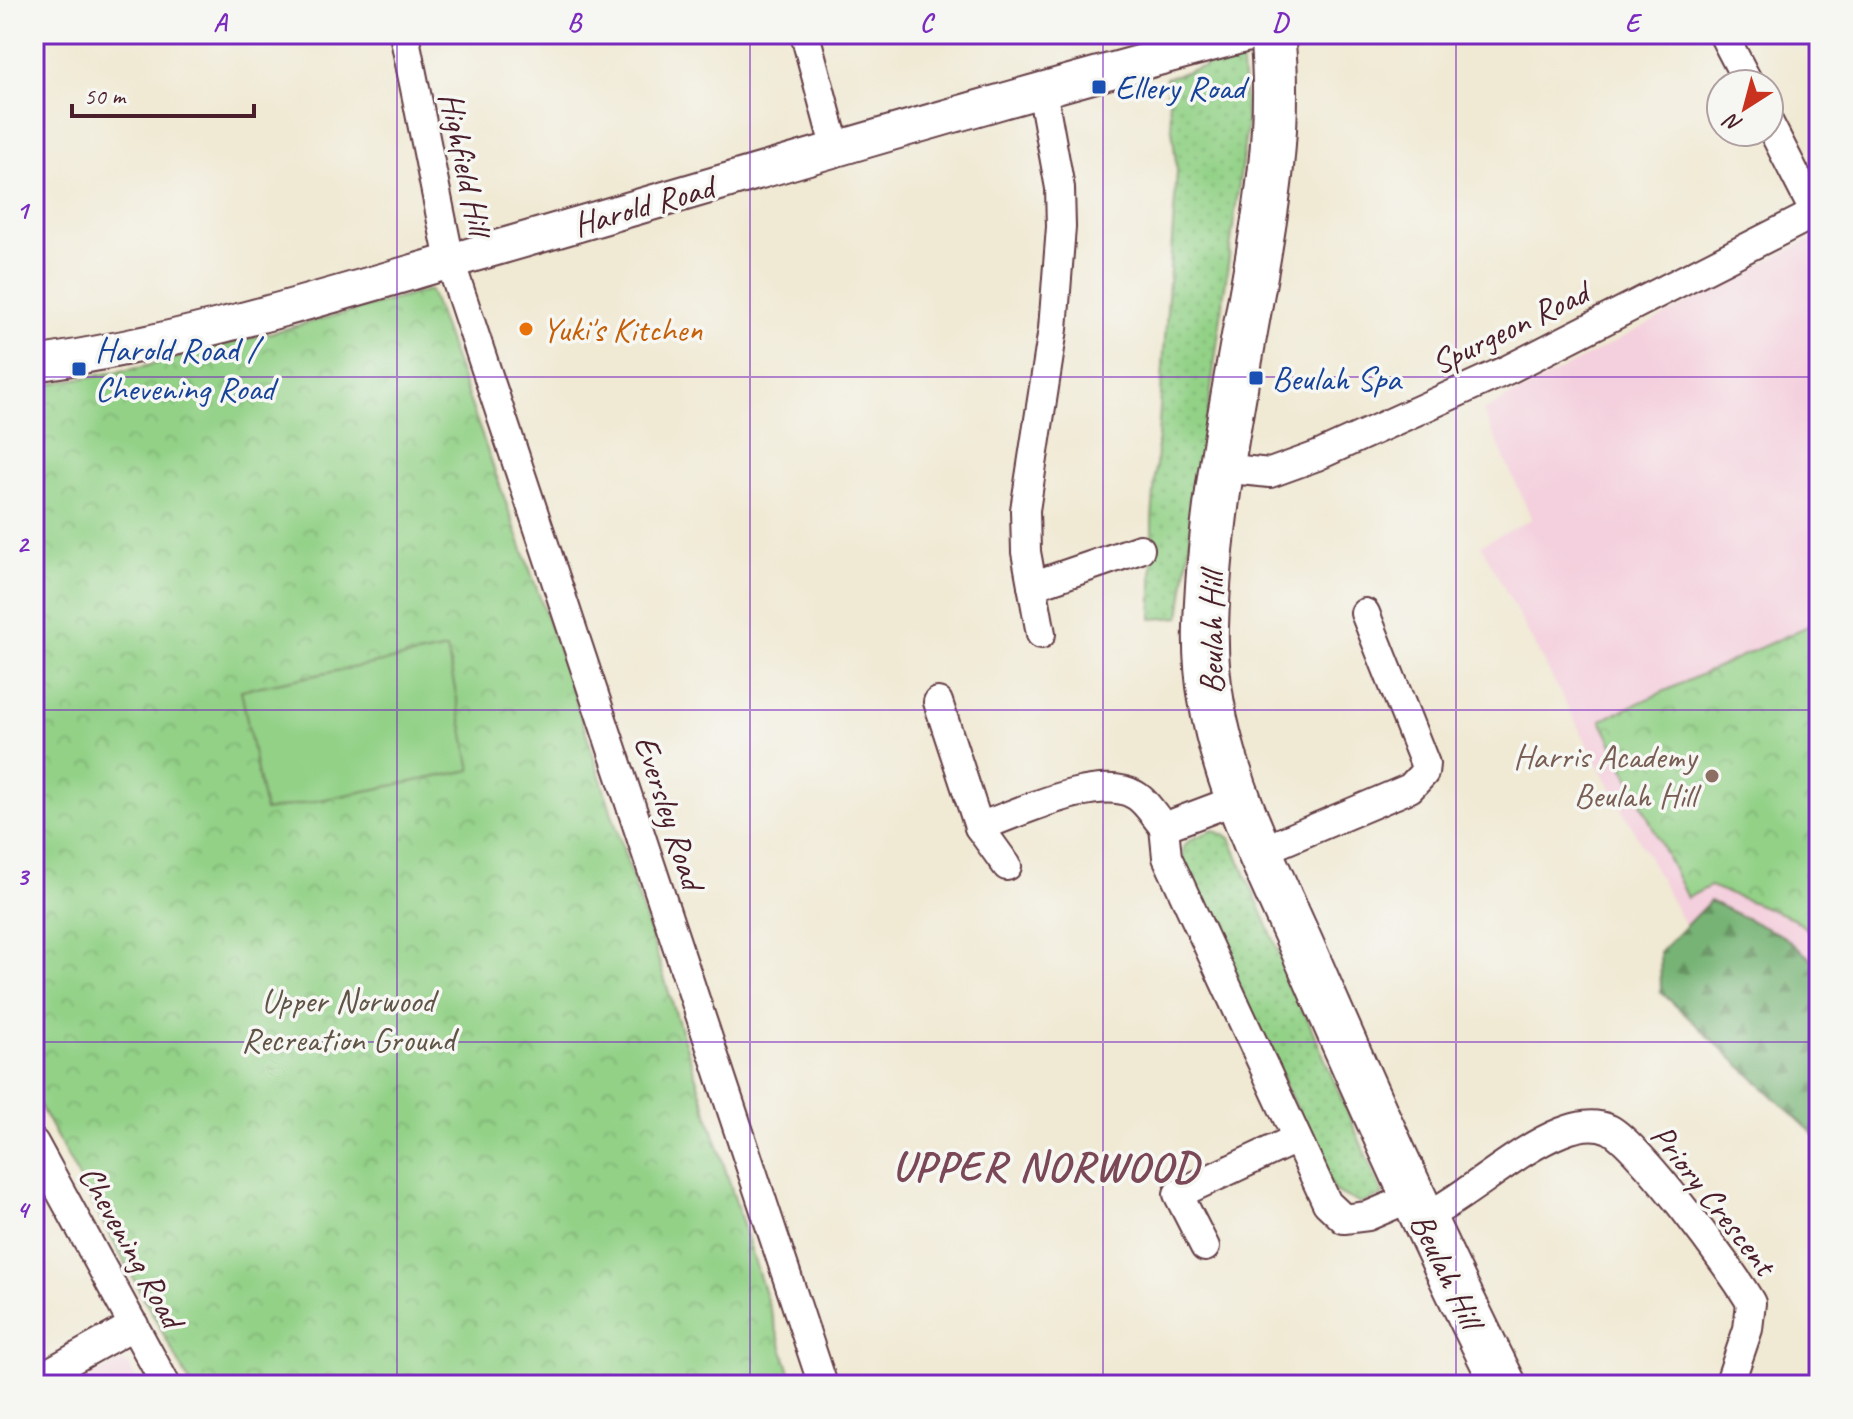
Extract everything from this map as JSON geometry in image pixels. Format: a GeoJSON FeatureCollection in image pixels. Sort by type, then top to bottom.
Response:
{"type":"FeatureCollection","features":[{"type":"Feature","properties":{"kind":"main road","name":"Beulah Hill"},"geometry":{"type":"LineString","coordinates":[[1272,34],[1275,111],[1267,208],[1221,468],[1209,573],[1205,669],[1217,735],[1238,799],[1417,1208],[1504,1385]]}},
{"type":"Feature","properties":{"kind":"street","name":"Highfield Hill"},"geometry":{"type":"LineString","coordinates":[[404,34],[450,261]]}},
{"type":"Feature","properties":{"kind":"street"},"geometry":{"type":"LineString","coordinates":[[805,34],[836,150]]}},
{"type":"Feature","properties":{"kind":"street","name":"Harold Road"},"geometry":{"type":"LineString","coordinates":[[34,364],[147,342],[450,261],[1042,90],[1248,34]]}},
{"type":"Feature","properties":{"kind":"street"},"geometry":{"type":"LineString","coordinates":[[1723,34],[1741,68]]}},
{"type":"Feature","properties":{"kind":"street"},"geometry":{"type":"LineString","coordinates":[[1041,634],[1026,552],[1025,510],[1053,329],[1061,227],[1060,188],[1042,90]]}},
{"type":"Feature","properties":{"kind":"street"},"geometry":{"type":"LineString","coordinates":[[1782,148],[1817,212]]}},
{"type":"Feature","properties":{"kind":"street","name":"Spurgeon Road"},"geometry":{"type":"LineString","coordinates":[[1221,468],[1270,473],[1317,456],[1509,369],[1817,212]]}},
{"type":"Feature","properties":{"kind":"street","name":"Eversley Road"},"geometry":{"type":"LineString","coordinates":[[450,261],[823,1385]]}},
{"type":"Feature","properties":{"kind":"street"},"geometry":{"type":"LineString","coordinates":[[1032,586],[1140,549]]}},
{"type":"Feature","properties":{"kind":"street"},"geometry":{"type":"LineString","coordinates":[[1261,851],[1410,788],[1424,773],[1425,764],[1365,613]]}},
{"type":"Feature","properties":{"kind":"street"},"geometry":{"type":"LineString","coordinates":[[938,702],[979,827],[1007,866]]}},
{"type":"Feature","properties":{"kind":"street"},"geometry":{"type":"LineString","coordinates":[[979,827],[1097,787],[1118,787],[1137,796],[1164,827],[1238,799]]}},
{"type":"Feature","properties":{"kind":"street","name":"Beulah Hill"},"geometry":{"type":"LineString","coordinates":[[1164,827],[1167,857],[1327,1203],[1344,1219],[1417,1208]]}},
{"type":"Feature","properties":{"kind":"street","name":"Priory Crescent"},"geometry":{"type":"LineString","coordinates":[[1417,1208],[1559,1133],[1593,1125],[1609,1129],[1641,1156],[1751,1303],[1748,1329],[1729,1385]]}},
{"type":"Feature","properties":{"kind":"street"},"geometry":{"type":"LineString","coordinates":[[1205,1247],[1178,1194],[1296,1139]]}},
{"type":"Feature","properties":{"kind":"street","name":"Chevening Road"},"geometry":{"type":"LineString","coordinates":[[34,1143],[166,1385]]}},
{"type":"Feature","properties":{"kind":"street"},"geometry":{"type":"LineString","coordinates":[[34,1381],[134,1325]]}},
{"type":"Feature","properties":{"kind":"shaded area","name":"Harris Academy Beulah Hill"},"geometry":{"type":"Polygon","coordinates":[[[1819,234],[1819,1099],[1728,1006],[1481,545],[1532,519],[1483,411],[1819,234]]]}},
{"type":"Feature","properties":{"kind":"shaded area"},"geometry":{"type":"Polygon","coordinates":[[[121,1362],[128,1364],[139,1385],[73,1385],[121,1362]]]}},
{"type":"Feature","properties":{"kind":"green space"},"geometry":{"type":"Polygon","coordinates":[[[1241,55],[1247,125],[1180,617],[1152,619],[1152,520],[1177,171],[1166,78],[1241,55]]]}},
{"type":"Feature","properties":{"kind":"green space","name":"Upper Norwood Recreation Ground"},"geometry":{"type":"Polygon","coordinates":[[[430,290],[569,679],[794,1385],[191,1385],[34,1095],[34,387],[143,367],[430,290]]]}},
{"type":"Feature","properties":{"kind":"green space"},"geometry":{"type":"Polygon","coordinates":[[[1819,621],[1819,939],[1793,918],[1710,886],[1687,898],[1601,720],[1819,621]]]}},
{"type":"Feature","properties":{"kind":"green space"},"geometry":{"type":"Polygon","coordinates":[[[447,649],[471,770],[265,811],[241,690],[447,649]]]}},
{"type":"Feature","properties":{"kind":"green space"},"geometry":{"type":"Polygon","coordinates":[[[1213,830],[1230,838],[1383,1195],[1361,1204],[1334,1191],[1183,864],[1183,848],[1190,840],[1213,830]]]}},
{"type":"Feature","properties":{"kind":"green space"},"geometry":{"type":"Polygon","coordinates":[[[1710,901],[1783,936],[1819,965],[1819,1139],[1661,992],[1660,952],[1710,901]]]}},
{"type":"Feature","properties":{"kind":"place","name":"Ellery Road"},"geometry":{"type":"Point","coordinates":[1099,87]}},
{"type":"Feature","properties":{"kind":"place","name":"Yuki's Kitchen"},"geometry":{"type":"Point","coordinates":[526,329]}},
{"type":"Feature","properties":{"kind":"place","name":"Harold Road / Chevening Road"},"geometry":{"type":"Point","coordinates":[79,369]}},
{"type":"Feature","properties":{"kind":"place","name":"Beulah Spa"},"geometry":{"type":"Point","coordinates":[1256,378]}},
{"type":"Feature","properties":{"kind":"place","name":"Harris Academy Beulah Hill"},"geometry":{"type":"Point","coordinates":[1712,776]}},
{"type":"Feature","properties":{"kind":"district","name":"UPPER NORWOOD"},"geometry":{"type":"Point","coordinates":[1046,1165]}}]}
